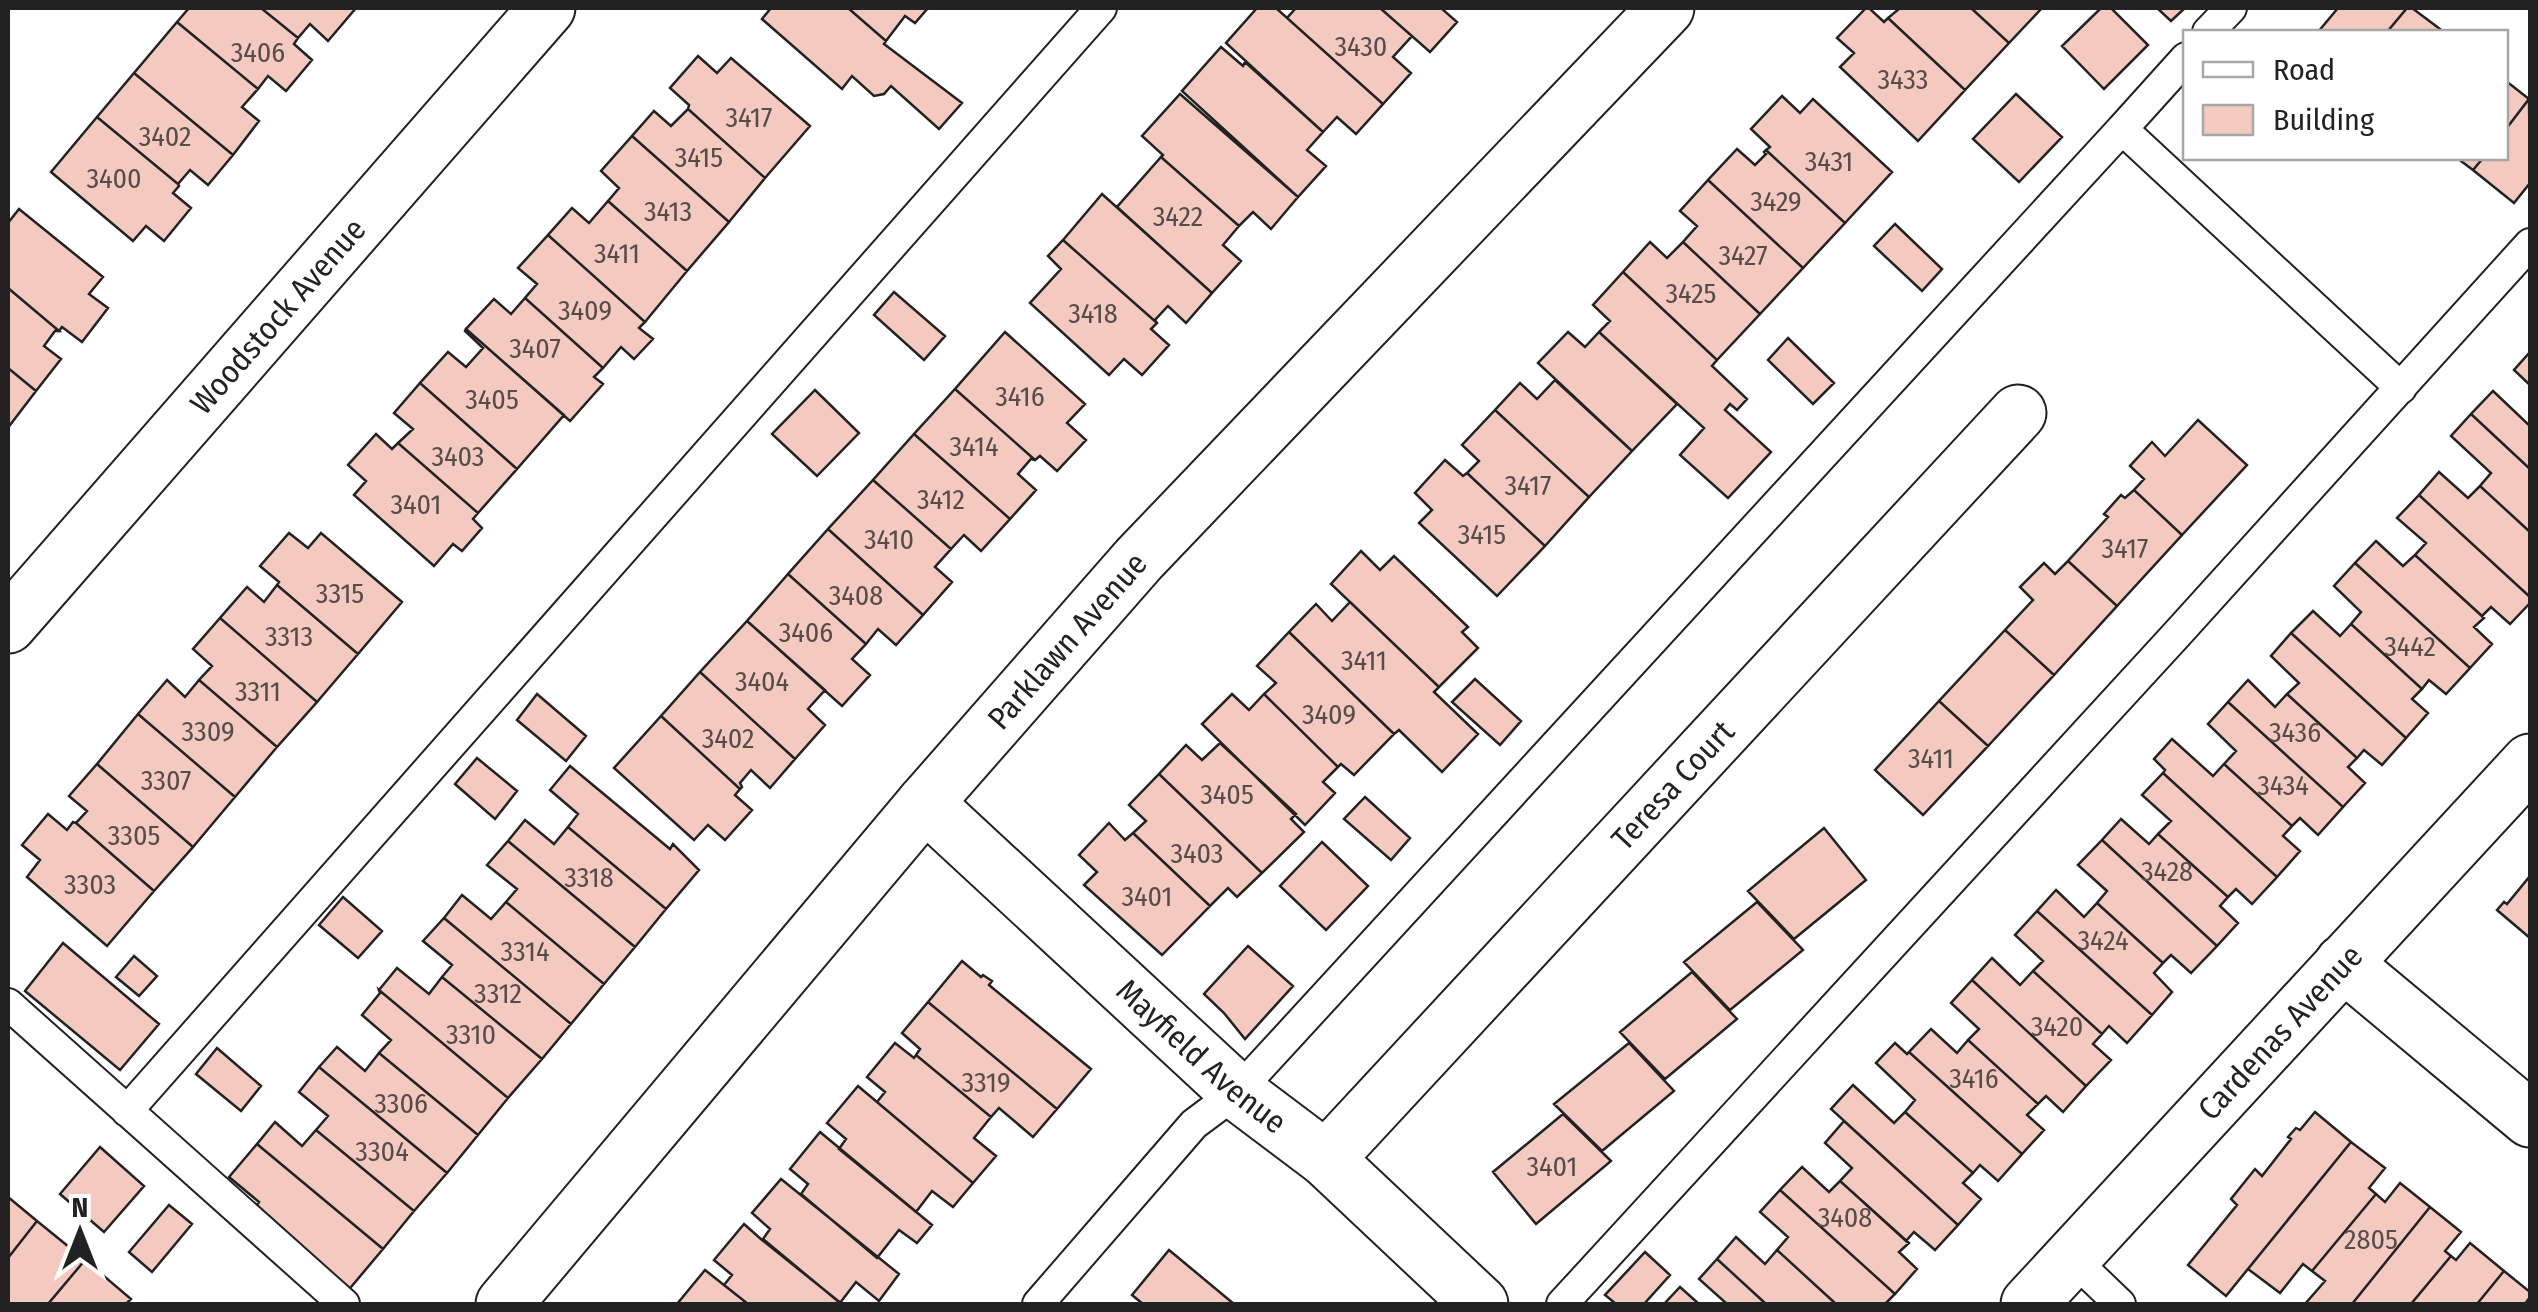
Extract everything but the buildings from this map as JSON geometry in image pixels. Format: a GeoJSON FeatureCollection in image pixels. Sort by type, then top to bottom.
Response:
{"type":"FeatureCollection","features":[{"type":"Feature","properties":{"kind":"street","name":"Woodstock Avenue"},"geometry":{"type":"LineString","coordinates":[[8,625],[547,8]]}},
{"type":"Feature","properties":{"kind":"street","name":"Parklawn Avenue"},"geometry":{"type":"LineString","coordinates":[[504,1304],[925,803],[1139,560],[1666,8]]}},
{"type":"Feature","properties":{"kind":"street","name":"Teresa Court"},"geometry":{"type":"LineString","coordinates":[[1326,1159],[2018,413]]}},
{"type":"Feature","properties":{"kind":"street","name":"Cardenas Avenue"},"geometry":{"type":"LineString","coordinates":[[2029,1304],[2530,762]]}},
{"type":"Feature","properties":{"kind":"street","name":"Mayfield Avenue"},"geometry":{"type":"LineString","coordinates":[[925,803],[1238,1092],[1326,1159],[1480,1304]]}},
{"type":"Feature","properties":{"kind":"street"},"geometry":{"type":"LineString","coordinates":[[2344,963],[2530,1119]]}},
{"type":"Feature","properties":{"kind":"lane"},"geometry":{"type":"LineString","coordinates":[[127,1110],[1101,8]]}},
{"type":"Feature","properties":{"kind":"lane"},"geometry":{"type":"LineString","coordinates":[[2210,30],[2231,8]]}},
{"type":"Feature","properties":{"kind":"lane"},"geometry":{"type":"LineString","coordinates":[[1038,1304],[1194,1124],[1238,1092],[2183,61]]}},
{"type":"Feature","properties":{"kind":"lane"},"geometry":{"type":"LineString","coordinates":[[2122,129],[2401,388]]}},
{"type":"Feature","properties":{"kind":"lane"},"geometry":{"type":"LineString","coordinates":[[1562,1304],[2530,244]]}},
{"type":"Feature","properties":{"kind":"lane"},"geometry":{"type":"LineString","coordinates":[[8,1004],[344,1304]]}},
{"type":"Feature","properties":{"kind":"lane"},"geometry":{"type":"LineString","coordinates":[[2072,1258],[2120,1304]]}}]}
